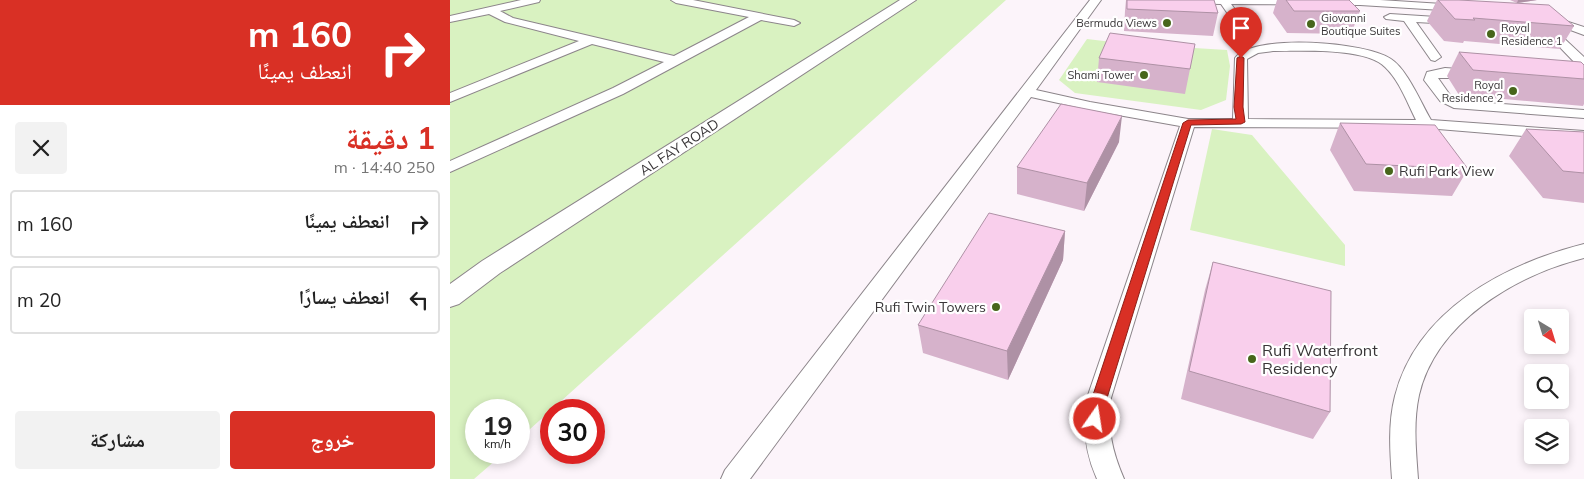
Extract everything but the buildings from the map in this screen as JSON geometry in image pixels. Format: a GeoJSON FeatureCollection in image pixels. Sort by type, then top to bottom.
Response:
{"type":"FeatureCollection","features":[{"type":"Feature","properties":{"kind":"street"},"geometry":{"type":"LineString","coordinates":[[450,19],[535,0]]}},
{"type":"Feature","properties":{"kind":"street"},"geometry":{"type":"LineString","coordinates":[[676,0],[794,23]]}},
{"type":"Feature","properties":{"kind":"street","name":"AL FAY ROAD"},"geometry":{"type":"LineString","coordinates":[[450,297],[491,267],[910,0]]}},
{"type":"Feature","properties":{"kind":"street"},"geometry":{"type":"LineString","coordinates":[[734,479],[1096,0]]}},
{"type":"Feature","properties":{"kind":"street"},"geometry":{"type":"LineString","coordinates":[[1171,0],[1346,2],[1465,14]]}},
{"type":"Feature","properties":{"kind":"street"},"geometry":{"type":"LineString","coordinates":[[1224,1],[1241,25]]}},
{"type":"Feature","properties":{"kind":"street"},"geometry":{"type":"LineString","coordinates":[[490,10],[509,20],[677,61]]}},
{"type":"Feature","properties":{"kind":"street"},"geometry":{"type":"LineString","coordinates":[[1390,17],[1407,18],[1465,14]]}},
{"type":"Feature","properties":{"kind":"street"},"geometry":{"type":"LineString","coordinates":[[450,167],[578,110],[677,61],[760,16]]}},
{"type":"Feature","properties":{"kind":"street"},"geometry":{"type":"LineString","coordinates":[[1407,18],[1435,57]]}},
{"type":"Feature","properties":{"kind":"street"},"geometry":{"type":"LineString","coordinates":[[1536,21],[1568,23],[1584,31]]}},
{"type":"Feature","properties":{"kind":"street"},"geometry":{"type":"LineString","coordinates":[[1536,21],[1551,32],[1584,64]]}},
{"type":"Feature","properties":{"kind":"street"},"geometry":{"type":"LineString","coordinates":[[450,98],[591,40]]}},
{"type":"Feature","properties":{"kind":"street"},"geometry":{"type":"LineString","coordinates":[[1241,122],[1238,107],[1241,58],[1252,51],[1272,48],[1354,50],[1379,57],[1390,64],[1426,124]]}},
{"type":"Feature","properties":{"kind":"street"},"geometry":{"type":"LineString","coordinates":[[1489,75],[1444,72],[1432,75],[1431,80],[1445,98],[1459,105],[1584,114]]}},
{"type":"Feature","properties":{"kind":"street"},"geometry":{"type":"LineString","coordinates":[[1025,96],[1051,104],[1090,106],[1188,123],[1426,124],[1584,136]]}},
{"type":"Feature","properties":{"kind":"street"},"geometry":{"type":"LineString","coordinates":[[1111,479],[1104,467],[1097,442],[1095,419],[1098,405],[1188,123]]}},
{"type":"Feature","properties":{"kind":"street"},"geometry":{"type":"LineString","coordinates":[[1405,479],[1403,419],[1410,385],[1422,356],[1439,333],[1463,310],[1489,291],[1517,275],[1547,262],[1584,251]]}},
{"type":"Feature","properties":{"kind":"green space"},"geometry":{"type":"Polygon","coordinates":[[[450,0],[1006,0],[563,399],[540,399],[540,420],[530,429],[530,399],[465,399],[465,464],[491,464],[474,479],[450,479],[450,0]]]}},
{"type":"Feature","properties":{"kind":"green space"},"geometry":{"type":"Polygon","coordinates":[[[1087,39],[1129,44],[1227,50],[1230,66],[1226,100],[1201,110],[1075,93],[1059,80],[1087,39]]]}},
{"type":"Feature","properties":{"kind":"green space"},"geometry":{"type":"Polygon","coordinates":[[[1212,129],[1252,135],[1345,245],[1345,266],[1190,230],[1212,129]]]}},
{"type":"Feature","properties":{"kind":"place","name":"Bermuda Views"},"geometry":{"type":"Point","coordinates":[1167,23]}},
{"type":"Feature","properties":{"kind":"place","name":"Giovanni Boutique Suites"},"geometry":{"type":"Point","coordinates":[1311,24]}},
{"type":"Feature","properties":{"kind":"place","name":"Royal Residence 1"},"geometry":{"type":"Point","coordinates":[1491,34]}},
{"type":"Feature","properties":{"kind":"place","name":"Shami Tower"},"geometry":{"type":"Point","coordinates":[1144,75]}},
{"type":"Feature","properties":{"kind":"place","name":"Royal Residence 2"},"geometry":{"type":"Point","coordinates":[1513,91]}},
{"type":"Feature","properties":{"kind":"place","name":"Rufi Park View"},"geometry":{"type":"Point","coordinates":[1389,171]}},
{"type":"Feature","properties":{"kind":"place","name":"Rufi Twin Towers"},"geometry":{"type":"Point","coordinates":[996,307]}},
{"type":"Feature","properties":{"kind":"place","name":"Rufi Waterfront Residency"},"geometry":{"type":"Point","coordinates":[1252,359]}},
{"type":"Feature","properties":{"kind":"route"},"geometry":{"type":"LineString","coordinates":[[1095,419],[1099,398],[1188,123],[1241,122],[1238,107],[1241,58]]}}]}
